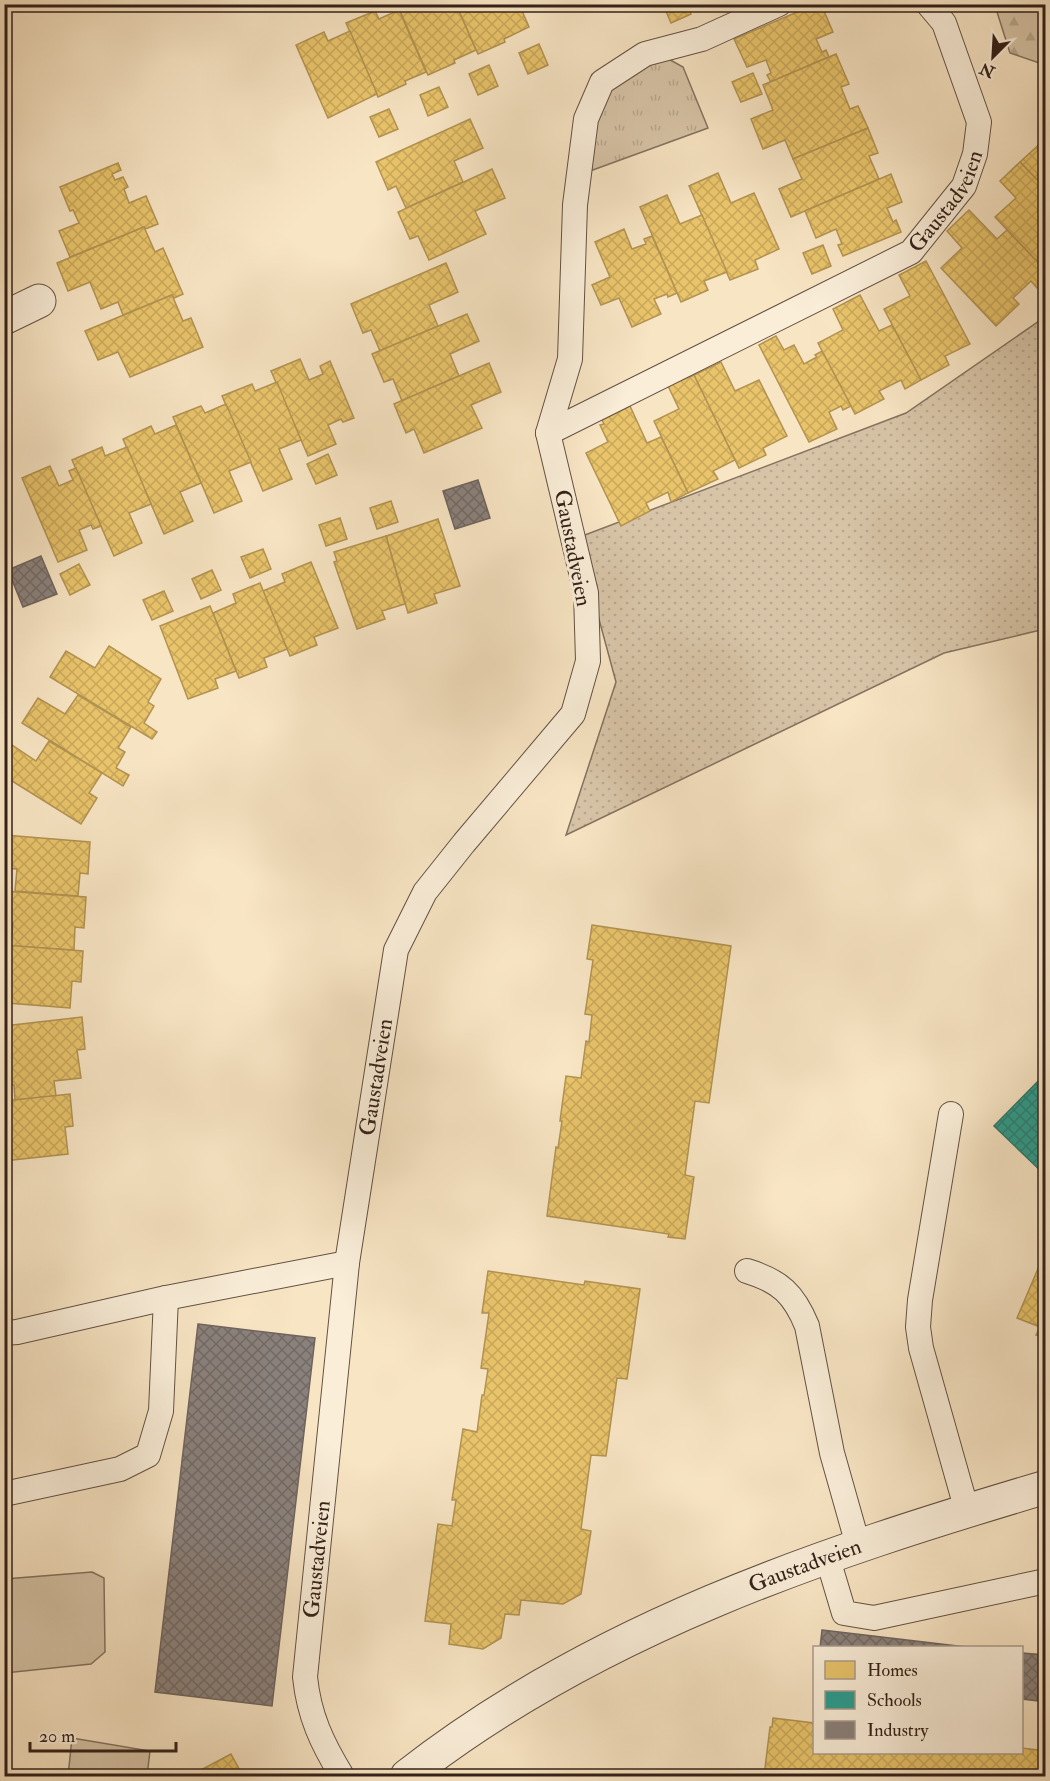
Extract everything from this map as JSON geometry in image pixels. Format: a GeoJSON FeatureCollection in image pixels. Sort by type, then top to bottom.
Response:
{"type":"FeatureCollection","features":[{"type":"Feature","properties":{"kind":"street"},"geometry":{"type":"LineString","coordinates":[[4,318],[39,301]]}},
{"type":"Feature","properties":{"kind":"street","name":"Gaustadveien"},"geometry":{"type":"LineString","coordinates":[[421,1772],[477,1725],[584,1661],[699,1606],[858,1545],[1046,1487]]}},
{"type":"Feature","properties":{"kind":"lane","name":"Gaustadveien"},"geometry":{"type":"LineString","coordinates":[[342,1776],[315,1726],[308,1702],[305,1677],[347,1263],[396,950],[425,892],[573,714],[588,661],[586,593],[548,434],[570,359],[575,205],[586,119],[602,82],[645,54],[702,39],[779,4]]}},
{"type":"Feature","properties":{"kind":"lane","name":"Gaustadveien"},"geometry":{"type":"LineString","coordinates":[[548,434],[911,252],[964,186],[975,154],[979,122],[944,22],[928,4]]}},
{"type":"Feature","properties":{"kind":"lane"},"geometry":{"type":"LineString","coordinates":[[951,1114],[920,1299],[918,1327],[921,1348],[968,1510]]}},
{"type":"Feature","properties":{"kind":"lane"},"geometry":{"type":"LineString","coordinates":[[4,1333],[166,1298],[347,1263]]}},
{"type":"Feature","properties":{"kind":"lane"},"geometry":{"type":"LineString","coordinates":[[747,1272],[767,1277],[784,1290],[800,1310],[807,1326],[832,1453],[858,1545]]}},
{"type":"Feature","properties":{"kind":"lane"},"geometry":{"type":"LineString","coordinates":[[4,1494],[120,1469],[148,1455],[160,1411],[166,1298]]}},
{"type":"Feature","properties":{"kind":"lane"},"geometry":{"type":"LineString","coordinates":[[827,1556],[844,1612],[874,1618],[1041,1582]]}},
{"type":"Feature","properties":{"kind":"green space"},"geometry":{"type":"Polygon","coordinates":[[[999,5],[1045,5],[1045,65],[1010,53],[997,12],[999,5]]]}},
{"type":"Feature","properties":{"kind":"green space"},"geometry":{"type":"Polygon","coordinates":[[[665,57],[683,67],[708,128],[579,175],[600,91],[665,57]]]}},
{"type":"Feature","properties":{"kind":"green space"},"geometry":{"type":"Polygon","coordinates":[[[1045,317],[1045,629],[944,653],[566,835],[616,682],[577,538],[906,413],[1045,317]]]}},
{"type":"Feature","properties":{"kind":"green space"},"geometry":{"type":"Polygon","coordinates":[[[92,1572],[104,1578],[105,1652],[91,1664],[5,1673],[5,1579],[92,1572]]]}},
{"type":"Feature","properties":{"kind":"green space"},"geometry":{"type":"Polygon","coordinates":[[[72,1738],[150,1751],[147,1776],[68,1776],[72,1738]]]}},
{"type":"Feature","properties":{"kind":"building: Homes"},"geometry":{"type":"Polygon","coordinates":[[[397,4],[456,4],[476,50],[454,60],[455,63],[428,75],[397,4]]]}},
{"type":"Feature","properties":{"kind":"building: Homes"},"geometry":{"type":"Polygon","coordinates":[[[456,4],[519,4],[529,27],[504,39],[505,42],[478,54],[456,4]]]}},
{"type":"Feature","properties":{"kind":"building: Homes"},"geometry":{"type":"Polygon","coordinates":[[[663,4],[687,4],[691,14],[671,23],[663,4]]]}},
{"type":"Feature","properties":{"kind":"building: Homes"},"geometry":{"type":"Polygon","coordinates":[[[816,4],[821,4],[833,32],[816,39],[822,52],[826,50],[829,57],[771,82],[767,75],[771,73],[766,60],[747,67],[734,39],[816,4]]]}},
{"type":"Feature","properties":{"kind":"building: Homes"},"geometry":{"type":"Polygon","coordinates":[[[399,10],[426,72],[378,97],[346,23],[375,11],[379,19],[399,10]]]}},
{"type":"Feature","properties":{"kind":"building: Homes"},"geometry":{"type":"Polygon","coordinates":[[[350,31],[377,94],[328,118],[296,45],[324,32],[328,41],[350,31]]]}},
{"type":"Feature","properties":{"kind":"building: Homes"},"geometry":{"type":"Polygon","coordinates":[[[539,44],[548,65],[528,74],[519,53],[539,44]]]}},
{"type":"Feature","properties":{"kind":"building: Homes"},"geometry":{"type":"Polygon","coordinates":[[[836,54],[849,84],[841,87],[850,109],[858,106],[868,128],[793,159],[785,140],[763,149],[751,119],[773,110],[763,85],[836,54]]]}},
{"type":"Feature","properties":{"kind":"building: Homes"},"geometry":{"type":"Polygon","coordinates":[[[489,65],[498,86],[478,95],[469,74],[489,65]]]}},
{"type":"Feature","properties":{"kind":"building: Homes"},"geometry":{"type":"Polygon","coordinates":[[[753,73],[762,94],[741,102],[732,82],[753,73]]]}},
{"type":"Feature","properties":{"kind":"building: Homes"},"geometry":{"type":"Polygon","coordinates":[[[439,87],[448,107],[428,116],[420,95],[439,87]]]}},
{"type":"Feature","properties":{"kind":"building: Homes"},"geometry":{"type":"Polygon","coordinates":[[[389,109],[398,129],[379,137],[370,117],[389,109]]]}},
{"type":"Feature","properties":{"kind":"building: Homes"},"geometry":{"type":"Polygon","coordinates":[[[470,119],[483,148],[454,161],[463,182],[406,208],[396,186],[388,190],[376,162],[470,119]]]}},
{"type":"Feature","properties":{"kind":"building: Homes"},"geometry":{"type":"Polygon","coordinates":[[[868,128],[878,153],[869,156],[879,179],[791,217],[779,189],[802,179],[793,159],[868,128]]]}},
{"type":"Feature","properties":{"kind":"building: Homes"},"geometry":{"type":"Polygon","coordinates":[[[1043,141],[1046,143],[1046,189],[1020,162],[1043,141]]]}},
{"type":"Feature","properties":{"kind":"building: Homes"},"geometry":{"type":"Polygon","coordinates":[[[1020,162],[1046,189],[1046,271],[995,217],[1016,198],[1000,181],[1020,162]]]}},
{"type":"Feature","properties":{"kind":"building: Homes"},"geometry":{"type":"Polygon","coordinates":[[[118,163],[121,170],[112,174],[115,180],[123,177],[128,187],[124,189],[129,203],[146,196],[158,224],[145,229],[144,227],[70,257],[59,231],[79,223],[73,210],[70,211],[60,187],[118,163]]]}},
{"type":"Feature","properties":{"kind":"building: Homes"},"geometry":{"type":"Polygon","coordinates":[[[492,169],[505,198],[475,211],[486,234],[429,260],[418,236],[410,239],[398,212],[492,169]]]}},
{"type":"Feature","properties":{"kind":"building: Homes"},"geometry":{"type":"Polygon","coordinates":[[[718,173],[731,203],[754,193],[779,249],[755,260],[758,269],[730,280],[689,186],[718,173]]]}},
{"type":"Feature","properties":{"kind":"building: Homes"},"geometry":{"type":"Polygon","coordinates":[[[891,174],[902,202],[887,208],[893,222],[896,220],[901,232],[843,256],[838,245],[842,244],[836,229],[816,238],[805,211],[891,174]]]}},
{"type":"Feature","properties":{"kind":"building: Homes"},"geometry":{"type":"Polygon","coordinates":[[[667,195],[680,224],[702,215],[727,272],[704,281],[708,290],[681,302],[640,207],[667,195]]]}},
{"type":"Feature","properties":{"kind":"building: Homes"},"geometry":{"type":"Polygon","coordinates":[[[969,210],[997,239],[1007,230],[1046,271],[1046,280],[1037,288],[1031,281],[1013,298],[1019,304],[996,326],[941,268],[962,248],[947,231],[969,210]]]}},
{"type":"Feature","properties":{"kind":"building: Homes"},"geometry":{"type":"Polygon","coordinates":[[[144,227],[155,252],[163,248],[183,294],[174,298],[172,295],[123,315],[118,302],[101,309],[90,282],[68,291],[57,263],[144,227]]]}},
{"type":"Feature","properties":{"kind":"building: Homes"},"geometry":{"type":"Polygon","coordinates":[[[624,229],[632,249],[646,244],[644,239],[652,236],[677,293],[654,299],[661,314],[632,327],[619,298],[601,305],[592,285],[610,277],[595,242],[624,229]]]}},
{"type":"Feature","properties":{"kind":"building: Homes"},"geometry":{"type":"Polygon","coordinates":[[[823,245],[831,266],[812,274],[803,253],[823,245]]]}},
{"type":"Feature","properties":{"kind":"building: Homes"},"geometry":{"type":"Polygon","coordinates":[[[926,261],[970,344],[945,356],[949,365],[921,380],[884,309],[910,296],[899,275],[926,261]]]}},
{"type":"Feature","properties":{"kind":"building: Homes"},"geometry":{"type":"Polygon","coordinates":[[[446,263],[458,292],[429,305],[438,326],[380,351],[371,330],[363,333],[351,304],[446,263]]]}},
{"type":"Feature","properties":{"kind":"building: Homes"},"geometry":{"type":"Polygon","coordinates":[[[172,295],[183,321],[191,318],[203,347],[130,377],[118,352],[98,360],[85,331],[172,295]]]}},
{"type":"Feature","properties":{"kind":"building: Homes"},"geometry":{"type":"Polygon","coordinates":[[[860,295],[879,331],[892,325],[921,380],[905,389],[901,380],[879,391],[884,399],[855,414],[818,343],[843,330],[833,309],[860,295]]]}},
{"type":"Feature","properties":{"kind":"building: Homes"},"geometry":{"type":"Polygon","coordinates":[[[467,314],[479,341],[450,354],[459,376],[402,401],[393,379],[384,382],[372,354],[467,314]]]}},
{"type":"Feature","properties":{"kind":"building: Homes"},"geometry":{"type":"Polygon","coordinates":[[[776,336],[784,350],[794,345],[804,364],[817,357],[815,355],[822,351],[851,406],[843,410],[841,406],[829,412],[837,429],[809,442],[759,345],[776,336]]]}},
{"type":"Feature","properties":{"kind":"building: Homes"},"geometry":{"type":"Polygon","coordinates":[[[300,359],[309,380],[323,374],[320,366],[330,361],[354,418],[343,422],[341,419],[328,425],[336,444],[308,456],[271,371],[300,359]]]}},
{"type":"Feature","properties":{"kind":"building: Homes"},"geometry":{"type":"Polygon","coordinates":[[[721,362],[735,391],[759,380],[787,436],[763,448],[766,455],[739,468],[694,375],[721,362]]]}},
{"type":"Feature","properties":{"kind":"building: Homes"},"geometry":{"type":"Polygon","coordinates":[[[489,363],[501,392],[471,405],[482,428],[424,453],[414,429],[406,433],[394,404],[489,363]]]}},
{"type":"Feature","properties":{"kind":"building: Homes"},"geometry":{"type":"Polygon","coordinates":[[[694,375],[735,460],[713,471],[718,479],[688,493],[654,421],[679,409],[668,386],[694,375]]]}},
{"type":"Feature","properties":{"kind":"building: Homes"},"geometry":{"type":"Polygon","coordinates":[[[277,382],[301,440],[279,449],[292,479],[263,491],[222,396],[252,384],[255,391],[277,382]]]}},
{"type":"Feature","properties":{"kind":"building: Homes"},"geometry":{"type":"Polygon","coordinates":[[[226,404],[251,462],[229,471],[242,501],[214,513],[173,417],[201,406],[205,413],[226,404]]]}},
{"type":"Feature","properties":{"kind":"building: Homes"},"geometry":{"type":"Polygon","coordinates":[[[630,406],[647,443],[661,437],[688,493],[671,502],[668,492],[646,503],[650,511],[621,526],[586,453],[608,442],[600,425],[604,424],[602,420],[630,406]]]}},
{"type":"Feature","properties":{"kind":"building: Homes"},"geometry":{"type":"Polygon","coordinates":[[[176,425],[201,483],[180,492],[193,521],[164,534],[123,439],[151,426],[155,434],[176,425]]]}},
{"type":"Feature","properties":{"kind":"building: Homes"},"geometry":{"type":"Polygon","coordinates":[[[102,447],[105,456],[127,447],[151,504],[129,513],[142,543],[114,556],[72,460],[102,447]]]}},
{"type":"Feature","properties":{"kind":"building: Homes"},"geometry":{"type":"Polygon","coordinates":[[[328,454],[337,475],[316,484],[307,464],[328,454]]]}},
{"type":"Feature","properties":{"kind":"building: Homes"},"geometry":{"type":"Polygon","coordinates":[[[50,466],[59,486],[73,480],[69,471],[76,468],[101,526],[93,529],[91,525],[79,530],[87,550],[58,562],[22,478],[50,466]]]}},
{"type":"Feature","properties":{"kind":"building: Homes"},"geometry":{"type":"Polygon","coordinates":[[[391,501],[398,522],[377,529],[370,508],[391,501]]]}},
{"type":"Feature","properties":{"kind":"building: Homes"},"geometry":{"type":"Polygon","coordinates":[[[340,518],[347,539],[326,546],[319,525],[340,518]]]}},
{"type":"Feature","properties":{"kind":"building: Homes"},"geometry":{"type":"Polygon","coordinates":[[[438,519],[460,586],[434,594],[437,603],[408,613],[386,536],[438,519]]]}},
{"type":"Feature","properties":{"kind":"building: Homes"},"geometry":{"type":"Polygon","coordinates":[[[386,536],[405,604],[382,611],[385,619],[357,629],[334,562],[337,561],[334,552],[386,536]]]}},
{"type":"Feature","properties":{"kind":"building: Homes"},"geometry":{"type":"Polygon","coordinates":[[[263,549],[271,569],[250,578],[241,557],[263,549]]]}},
{"type":"Feature","properties":{"kind":"building: Homes"},"geometry":{"type":"Polygon","coordinates":[[[311,562],[338,628],[314,637],[317,645],[290,656],[263,591],[285,582],[282,574],[311,562]]]}},
{"type":"Feature","properties":{"kind":"building: Homes"},"geometry":{"type":"Polygon","coordinates":[[[79,564],[90,585],[70,595],[60,574],[79,564]]]}},
{"type":"Feature","properties":{"kind":"building: Homes"},"geometry":{"type":"Polygon","coordinates":[[[212,570],[221,590],[201,599],[192,579],[212,570]]]}},
{"type":"Feature","properties":{"kind":"building: Homes"},"geometry":{"type":"Polygon","coordinates":[[[260,583],[287,649],[264,658],[267,667],[239,678],[213,613],[236,603],[233,594],[260,583]]]}},
{"type":"Feature","properties":{"kind":"building: Homes"},"geometry":{"type":"Polygon","coordinates":[[[164,591],[173,611],[152,620],[143,600],[164,591]]]}},
{"type":"Feature","properties":{"kind":"building: Homes"},"geometry":{"type":"Polygon","coordinates":[[[210,606],[236,671],[215,679],[218,688],[188,699],[160,626],[210,606]]]}},
{"type":"Feature","properties":{"kind":"building: Homes"},"geometry":{"type":"Polygon","coordinates":[[[109,646],[161,679],[148,702],[154,706],[144,723],[157,732],[152,739],[50,677],[66,651],[95,668],[109,646]]]}},
{"type":"Feature","properties":{"kind":"building: Homes"},"geometry":{"type":"Polygon","coordinates":[[[78,695],[131,727],[118,748],[125,752],[116,768],[129,775],[123,786],[22,723],[38,698],[65,714],[78,695]]]}},
{"type":"Feature","properties":{"kind":"building: Homes"},"geometry":{"type":"Polygon","coordinates":[[[49,741],[102,773],[89,793],[97,798],[81,824],[4,776],[4,750],[9,743],[36,761],[49,741]]]}},
{"type":"Feature","properties":{"kind":"building: Homes"},"geometry":{"type":"Polygon","coordinates":[[[4,835],[90,842],[88,874],[80,873],[78,896],[15,891],[17,869],[4,868],[4,835]]]}},
{"type":"Feature","properties":{"kind":"building: Homes"},"geometry":{"type":"Polygon","coordinates":[[[4,891],[86,897],[84,928],[75,927],[74,950],[11,946],[13,923],[4,922],[4,891]]]}},
{"type":"Feature","properties":{"kind":"building: Homes"},"geometry":{"type":"Polygon","coordinates":[[[592,925],[731,946],[709,1103],[695,1101],[685,1175],[694,1177],[685,1239],[668,1237],[669,1234],[547,1216],[556,1147],[558,1148],[562,1121],[560,1121],[566,1076],[581,1078],[586,1041],[589,1042],[592,1015],[585,1014],[593,960],[587,959],[592,925]]]}},
{"type":"Feature","properties":{"kind":"building: Homes"},"geometry":{"type":"Polygon","coordinates":[[[4,945],[83,951],[81,982],[72,981],[70,1008],[7,1003],[9,976],[4,976],[4,945]]]}},
{"type":"Feature","properties":{"kind":"building: Homes"},"geometry":{"type":"Polygon","coordinates":[[[82,1017],[85,1049],[77,1050],[81,1078],[54,1081],[56,1096],[15,1100],[14,1085],[4,1086],[4,1026],[82,1017]]]}},
{"type":"Feature","properties":{"kind":"building: Homes"},"geometry":{"type":"Polygon","coordinates":[[[70,1094],[73,1126],[65,1127],[68,1154],[4,1161],[4,1101],[70,1094]]]}},
{"type":"Feature","properties":{"kind":"building: Homes"},"geometry":{"type":"Polygon","coordinates":[[[1046,1250],[1046,1338],[1036,1335],[1040,1327],[1017,1318],[1046,1250]]]}},
{"type":"Feature","properties":{"kind":"building: Homes"},"geometry":{"type":"Polygon","coordinates":[[[488,1271],[584,1285],[585,1281],[640,1289],[627,1379],[617,1378],[606,1456],[591,1455],[581,1529],[591,1531],[581,1594],[563,1604],[521,1600],[519,1615],[505,1614],[501,1638],[483,1649],[449,1644],[451,1624],[425,1621],[438,1524],[452,1526],[456,1500],[452,1500],[463,1429],[477,1432],[482,1395],[484,1395],[488,1369],[481,1368],[489,1313],[482,1313],[488,1271]]]}},
{"type":"Feature","properties":{"kind":"building: Homes"},"geometry":{"type":"Polygon","coordinates":[[[773,1718],[813,1723],[813,1754],[1023,1754],[1023,1748],[1046,1751],[1046,1776],[764,1776],[770,1727],[772,1727],[773,1718]]]}},
{"type":"Feature","properties":{"kind":"building: Homes"},"geometry":{"type":"Polygon","coordinates":[[[231,1754],[243,1776],[197,1776],[195,1773],[231,1754]]]}},
{"type":"Feature","properties":{"kind":"building: Schools"},"geometry":{"type":"Polygon","coordinates":[[[1046,1073],[1046,1176],[994,1126],[1046,1073]]]}},
{"type":"Feature","properties":{"kind":"building: Industry"},"geometry":{"type":"Polygon","coordinates":[[[478,480],[490,518],[455,529],[443,491],[478,480]]]}},
{"type":"Feature","properties":{"kind":"building: Industry"},"geometry":{"type":"Polygon","coordinates":[[[41,556],[57,594],[23,607],[8,570],[41,556]]]}},
{"type":"Feature","properties":{"kind":"building: Industry"},"geometry":{"type":"Polygon","coordinates":[[[198,1324],[315,1338],[272,1706],[155,1692],[198,1324]]]}},
{"type":"Feature","properties":{"kind":"building: Industry"},"geometry":{"type":"Polygon","coordinates":[[[822,1630],[958,1646],[820,1646],[822,1630]]]}},
{"type":"Feature","properties":{"kind":"building: Industry"},"geometry":{"type":"Polygon","coordinates":[[[1023,1653],[1046,1655],[1046,1702],[1023,1699],[1023,1653]]]}}]}
